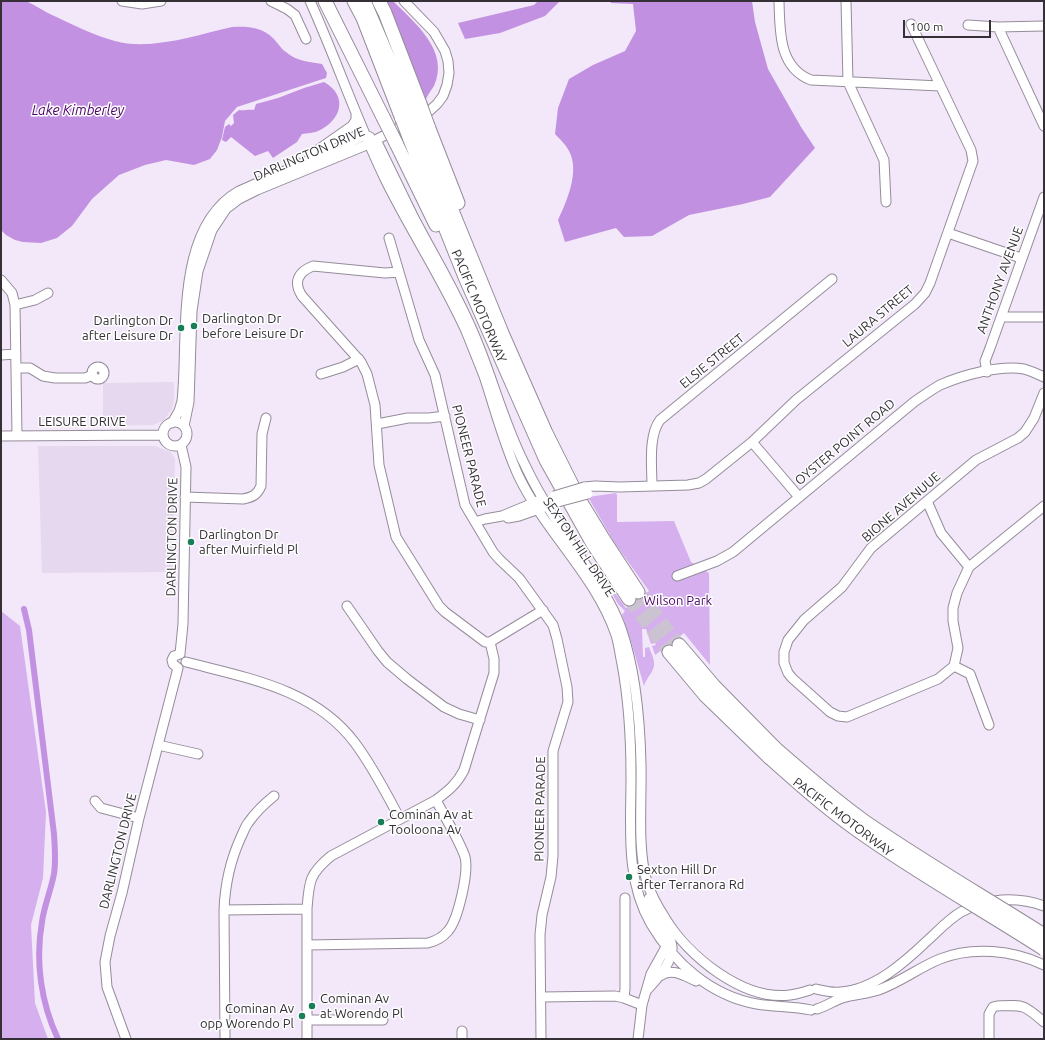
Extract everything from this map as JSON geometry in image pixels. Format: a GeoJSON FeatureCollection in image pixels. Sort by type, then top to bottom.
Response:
{"type":"FeatureCollection","features":[{"type":"Feature","properties":{"kind":"highway"},"geometry":{"type":"LineString","coordinates":[[325,1],[396,142],[443,240],[465,276]]}},
{"type":"Feature","properties":{"kind":"highway","name":"PACIFIC MOTORWAY"},"geometry":{"type":"LineString","coordinates":[[354,1],[411,111]]}},
{"type":"Feature","properties":{"kind":"highway","name":"PACIFIC MOTORWAY"},"geometry":{"type":"LineString","coordinates":[[364,1],[373,18],[502,334],[546,433],[565,472],[634,595],[592,544],[546,460],[465,276],[419,131]]}},
{"type":"Feature","properties":{"kind":"highway"},"geometry":{"type":"LineString","coordinates":[[379,1],[385,13],[411,111],[419,131]]}},
{"type":"Feature","properties":{"kind":"highway","name":"PACIFIC MOTORWAY"},"geometry":{"type":"LineString","coordinates":[[674,649],[719,691],[773,754],[812,796],[857,830],[907,864],[1044,949]]}},
{"type":"Feature","properties":{"kind":"highway","name":"PACIFIC MOTORWAY"},"geometry":{"type":"LineString","coordinates":[[773,754],[822,788],[863,820],[920,858],[1044,935]]}},
{"type":"Feature","properties":{"kind":"street"},"geometry":{"type":"LineString","coordinates":[[122,1],[142,4],[161,1]]}},
{"type":"Feature","properties":{"kind":"street"},"geometry":{"type":"LineString","coordinates":[[271,1],[295,15],[306,39]]}},
{"type":"Feature","properties":{"kind":"street"},"geometry":{"type":"LineString","coordinates":[[310,1],[355,109],[370,140],[430,111],[443,96],[449,79],[448,61],[442,45],[430,27],[404,1]]}},
{"type":"Feature","properties":{"kind":"street"},"geometry":{"type":"LineString","coordinates":[[779,1],[780,30],[785,56],[790,64],[802,76],[811,80],[940,86]]}},
{"type":"Feature","properties":{"kind":"street"},"geometry":{"type":"LineString","coordinates":[[846,1],[848,82],[884,160],[886,202]]}},
{"type":"Feature","properties":{"kind":"street","name":"LAURA STREET"},"geometry":{"type":"LineString","coordinates":[[475,522],[484,519],[517,517],[545,502],[586,491],[595,486],[626,487],[688,485],[699,483],[712,476],[752,442],[796,400],[921,299],[930,283],[973,161],[971,150],[911,24]]}},
{"type":"Feature","properties":{"kind":"street"},"geometry":{"type":"LineString","coordinates":[[968,25],[998,27],[1044,26]]}},
{"type":"Feature","properties":{"kind":"street"},"geometry":{"type":"LineString","coordinates":[[998,27],[1041,115],[1044,126]]}},
{"type":"Feature","properties":{"kind":"street"},"geometry":{"type":"LineString","coordinates":[[303,162],[312,153],[353,125],[356,118],[355,109]]}},
{"type":"Feature","properties":{"kind":"street","name":"DARLINGTON DRIVE"},"geometry":{"type":"LineString","coordinates":[[172,423],[179,411],[182,401],[186,305],[189,279],[199,242],[207,223],[219,206],[235,193],[303,162],[370,140]]}},
{"type":"Feature","properties":{"kind":"street","name":"DARLINGTON DRIVE"},"geometry":{"type":"LineString","coordinates":[[184,426],[189,402],[194,292],[204,250],[217,221],[226,209],[239,199],[370,140]]}},
{"type":"Feature","properties":{"kind":"street","name":"SEXTON HILL DRIVE"},"geometry":{"type":"LineString","coordinates":[[370,140],[414,218],[464,313],[483,355],[524,465],[545,502],[606,596],[620,626],[627,648],[639,724],[642,850],[647,882],[666,921],[678,937],[709,967],[722,976],[758,991],[779,995],[789,995],[813,990],[841,992],[856,989],[894,970],[906,961],[951,919],[960,913],[981,904],[990,901],[1014,900],[1031,902],[1044,906]]}},
{"type":"Feature","properties":{"kind":"street","name":"SEXTON HILL DRIVE"},"geometry":{"type":"LineString","coordinates":[[370,140],[406,219],[443,284],[458,314],[483,375],[514,466],[535,506],[594,588],[607,612],[618,642],[631,727],[630,838],[634,879],[646,914],[670,949],[691,972],[714,988],[743,1001],[758,1004],[814,1009]]}},
{"type":"Feature","properties":{"kind":"street","name":"ANTHONY AVENUE"},"geometry":{"type":"LineString","coordinates":[[987,372],[986,361],[1021,258],[1044,197]]}},
{"type":"Feature","properties":{"kind":"street"},"geometry":{"type":"LineString","coordinates":[[948,233],[1021,258]]}},
{"type":"Feature","properties":{"kind":"street","name":"PIONEER PARADE"},"geometry":{"type":"LineString","coordinates":[[389,238],[419,340],[435,375],[465,505],[493,552],[519,578],[543,610],[555,630],[569,696],[553,751],[553,856],[551,877],[542,915],[540,935],[541,1039]]}},
{"type":"Feature","properties":{"kind":"street"},"geometry":{"type":"LineString","coordinates":[[399,272],[383,273],[313,266],[306,269],[300,275],[297,284],[302,296],[359,359],[368,374],[375,405],[381,474],[394,530],[400,544],[439,606],[485,642],[490,642],[543,610]]}},
{"type":"Feature","properties":{"kind":"street","name":"ELSIE STREET"},"geometry":{"type":"LineString","coordinates":[[652,486],[653,432],[660,420],[832,279]]}},
{"type":"Feature","properties":{"kind":"street"},"geometry":{"type":"LineString","coordinates":[[1,280],[12,293],[15,305],[17,436]]}},
{"type":"Feature","properties":{"kind":"street"},"geometry":{"type":"LineString","coordinates":[[15,305],[32,301],[48,292]]}},
{"type":"Feature","properties":{"kind":"street"},"geometry":{"type":"LineString","coordinates":[[1001,317],[1044,317]]}},
{"type":"Feature","properties":{"kind":"street"},"geometry":{"type":"LineString","coordinates":[[1,354],[16,354]]}},
{"type":"Feature","properties":{"kind":"street"},"geometry":{"type":"LineString","coordinates":[[321,374],[343,367],[359,359]]}},
{"type":"Feature","properties":{"kind":"street"},"geometry":{"type":"LineString","coordinates":[[16,368],[30,368],[43,376],[55,378],[85,378],[93,375]]}},
{"type":"Feature","properties":{"kind":"street","name":"OYSTER POINT ROAD"},"geometry":{"type":"LineString","coordinates":[[677,576],[717,561],[733,552],[924,395],[941,385],[1001,369],[1028,370],[1044,377]]}},
{"type":"Feature","properties":{"kind":"street","name":"BIONE AVENUUE"},"geometry":{"type":"LineString","coordinates":[[954,666],[938,680],[847,717],[838,716],[830,712],[792,678],[784,662],[784,652],[792,634],[804,620],[842,587],[871,548],[976,460],[1022,435],[1030,426],[1044,393]]}},
{"type":"Feature","properties":{"kind":"street"},"geometry":{"type":"LineString","coordinates":[[377,424],[408,418],[445,416]]}},
{"type":"Feature","properties":{"kind":"street"},"geometry":{"type":"LineString","coordinates":[[185,497],[244,499],[251,498],[257,493],[261,486],[262,434],[266,418]]}},
{"type":"Feature","properties":{"kind":"street"},"geometry":{"type":"LineString","coordinates":[[172,423],[178,423],[184,426],[187,434],[186,441],[177,446],[169,445],[164,439],[163,435],[166,426],[172,423]]}},
{"type":"Feature","properties":{"kind":"street","name":"LEISURE DRIVE"},"geometry":{"type":"LineString","coordinates":[[1,436],[163,435]]}},
{"type":"Feature","properties":{"kind":"street"},"geometry":{"type":"LineString","coordinates":[[752,442],[799,497]]}},
{"type":"Feature","properties":{"kind":"street","name":"DARLINGTON DRIVE"},"geometry":{"type":"LineString","coordinates":[[180,445],[186,467],[183,624],[180,654]]}},
{"type":"Feature","properties":{"kind":"street"},"geometry":{"type":"LineString","coordinates":[[927,501],[940,533],[969,568]]}},
{"type":"Feature","properties":{"kind":"street"},"geometry":{"type":"LineString","coordinates":[[989,725],[970,674],[954,666],[958,648],[953,621],[953,608],[957,593],[969,568],[1044,506]]}},
{"type":"Feature","properties":{"kind":"street"},"geometry":{"type":"LineString","coordinates":[[347,606],[387,662],[444,707],[459,714],[480,720]]}},
{"type":"Feature","properties":{"kind":"street"},"geometry":{"type":"LineString","coordinates":[[308,1039],[307,909],[309,884],[317,868],[339,852],[436,800],[459,780],[464,770],[494,673],[494,659],[490,642]]}},
{"type":"Feature","properties":{"kind":"street"},"geometry":{"type":"LineString","coordinates":[[180,654],[186,658],[186,662],[182,667],[178,668],[174,666],[172,660],[176,655],[180,654]]}},
{"type":"Feature","properties":{"kind":"street"},"geometry":{"type":"LineString","coordinates":[[186,662],[284,690],[303,698],[324,713],[342,728],[355,742],[373,769],[400,819]]}},
{"type":"Feature","properties":{"kind":"street","name":"DARLINGTON DRIVE"},"geometry":{"type":"LineString","coordinates":[[126,1039],[107,986],[105,962],[139,818],[178,668]]}},
{"type":"Feature","properties":{"kind":"street"},"geometry":{"type":"LineString","coordinates":[[158,745],[198,754]]}},
{"type":"Feature","properties":{"kind":"street"},"geometry":{"type":"LineString","coordinates":[[226,1039],[224,896],[227,876],[234,852],[247,824],[263,804],[274,796]]}},
{"type":"Feature","properties":{"kind":"street"},"geometry":{"type":"LineString","coordinates":[[307,945],[428,943],[434,942],[449,930],[464,883],[466,865],[462,851],[436,800]]}},
{"type":"Feature","properties":{"kind":"street"},"geometry":{"type":"LineString","coordinates":[[95,802],[101,808],[139,818]]}},
{"type":"Feature","properties":{"kind":"street"},"geometry":{"type":"LineString","coordinates":[[647,882],[650,902],[671,941],[670,949],[660,977]]}},
{"type":"Feature","properties":{"kind":"street"},"geometry":{"type":"LineString","coordinates":[[624,998],[626,989],[625,898]]}},
{"type":"Feature","properties":{"kind":"street"},"geometry":{"type":"LineString","coordinates":[[224,910],[307,909]]}},
{"type":"Feature","properties":{"kind":"street"},"geometry":{"type":"LineString","coordinates":[[670,949],[691,951]]}},
{"type":"Feature","properties":{"kind":"street"},"geometry":{"type":"LineString","coordinates":[[638,1039],[642,1005],[653,969],[670,949]]}},
{"type":"Feature","properties":{"kind":"street"},"geometry":{"type":"LineString","coordinates":[[814,1009],[822,1005],[824,999],[821,993],[813,990],[805,994],[803,999],[805,1005],[814,1009],[841,998],[865,994],[882,989],[935,962],[955,954],[971,952],[1002,953],[1026,958],[1044,965]]}},
{"type":"Feature","properties":{"kind":"street"},"geometry":{"type":"LineString","coordinates":[[647,990],[665,973],[676,972],[714,988]]}},
{"type":"Feature","properties":{"kind":"street"},"geometry":{"type":"LineString","coordinates":[[541,997],[615,996],[642,1005]]}},
{"type":"Feature","properties":{"kind":"street"},"geometry":{"type":"LineString","coordinates":[[989,1039],[989,1014],[991,1010],[997,1006],[1024,1007],[1044,1022]]}},
{"type":"Feature","properties":{"kind":"street"},"geometry":{"type":"LineString","coordinates":[[308,1020],[383,1020]]}},
{"type":"Feature","properties":{"kind":"shaded area"},"geometry":{"type":"Polygon","coordinates":[[[386,1],[393,1],[420,28],[434,50],[438,73],[434,86],[426,99],[386,1]]]}},
{"type":"Feature","properties":{"kind":"shaded area"},"geometry":{"type":"Polygon","coordinates":[[[610,1],[752,1],[755,22],[768,69],[801,127],[815,148],[770,197],[689,215],[652,236],[624,237],[616,228],[565,242],[558,220],[571,186],[573,168],[569,151],[565,144],[555,134],[558,108],[569,79],[593,65],[625,51],[636,31],[633,4],[611,3],[610,1]]]}},
{"type":"Feature","properties":{"kind":"shaded area"},"geometry":{"type":"Polygon","coordinates":[[[324,82],[337,94],[339,108],[337,115],[326,127],[316,132],[302,134],[297,142],[273,158],[268,151],[255,156],[231,137],[226,142],[222,140],[225,127],[229,124],[231,126],[234,123],[233,115],[239,110],[254,110],[256,104],[324,82]]]}},
{"type":"Feature","properties":{"kind":"shaded area"},"geometry":{"type":"Polygon","coordinates":[[[174,382],[174,400],[172,409],[163,421],[153,425],[103,426],[103,383],[174,382]]]}},
{"type":"Feature","properties":{"kind":"shaded area"},"geometry":{"type":"Polygon","coordinates":[[[38,446],[155,446],[171,452],[175,459],[173,572],[42,573],[38,446]]]}},
{"type":"Feature","properties":{"kind":"green space","name":"Wilson Park"},"geometry":{"type":"Polygon","coordinates":[[[616,493],[617,522],[674,521],[691,562],[709,573],[710,665],[684,633],[655,655],[652,646],[656,645],[655,643],[651,644],[646,629],[642,629],[643,657],[645,657],[645,648],[649,647],[654,663],[653,669],[644,686],[622,615],[625,611],[618,604],[613,595],[615,593],[626,608],[649,591],[614,542],[588,497],[616,493]]]}},
{"type":"Feature","properties":{"kind":"green space"},"geometry":{"type":"Polygon","coordinates":[[[1,611],[20,626],[46,812],[43,878],[31,925],[35,1003],[48,1039],[1,1039],[1,611]]]}},
{"type":"Feature","properties":{"kind":"water","name":"Lake Kimberley"},"geometry":{"type":"Polygon","coordinates":[[[1,1],[25,1],[90,32],[107,39],[129,44],[174,41],[232,27],[259,29],[269,34],[290,55],[303,61],[322,64],[327,73],[326,78],[237,107],[225,121],[222,137],[217,150],[210,159],[194,165],[166,160],[145,165],[119,175],[92,199],[72,226],[57,238],[41,243],[23,242],[15,240],[1,230],[1,1]]]}},
{"type":"Feature","properties":{"kind":"water"},"geometry":{"type":"Polygon","coordinates":[[[538,1],[560,1],[545,16],[500,33],[465,39],[458,23],[534,5],[538,1]]]}},
{"type":"Feature","properties":{"kind":"waterway"},"geometry":{"type":"LineString","coordinates":[[24,609],[29,630],[55,849],[54,874],[44,910],[40,937],[39,952],[41,982],[47,1011],[58,1039]]}},
{"type":"Feature","properties":{"kind":"tunnel"},"geometry":{"type":"LineString","coordinates":[[638,592],[679,645]]}},
{"type":"Feature","properties":{"kind":"tunnel"},"geometry":{"type":"LineString","coordinates":[[629,599],[669,652]]}},
{"type":"Feature","properties":{"kind":"place","name":"Darlington Dr before Leisure Dr"},"geometry":{"type":"Point","coordinates":[194,326]}},
{"type":"Feature","properties":{"kind":"place","name":"Darlington Dr after Leisure Dr"},"geometry":{"type":"Point","coordinates":[181,328]}},
{"type":"Feature","properties":{"kind":"place","name":"Darlington Dr after Muirfield Pl"},"geometry":{"type":"Point","coordinates":[191,542]}},
{"type":"Feature","properties":{"kind":"place","name":"Cominan Av at Tooloona Av"},"geometry":{"type":"Point","coordinates":[381,822]}},
{"type":"Feature","properties":{"kind":"place","name":"Sexton Hill Dr after Terranora Rd"},"geometry":{"type":"Point","coordinates":[629,877]}},
{"type":"Feature","properties":{"kind":"place","name":"Cominan Av at Worendo Pl"},"geometry":{"type":"Point","coordinates":[312,1006]}},
{"type":"Feature","properties":{"kind":"place","name":"Cominan Av opp Worendo Pl"},"geometry":{"type":"Point","coordinates":[302,1016]}}]}
